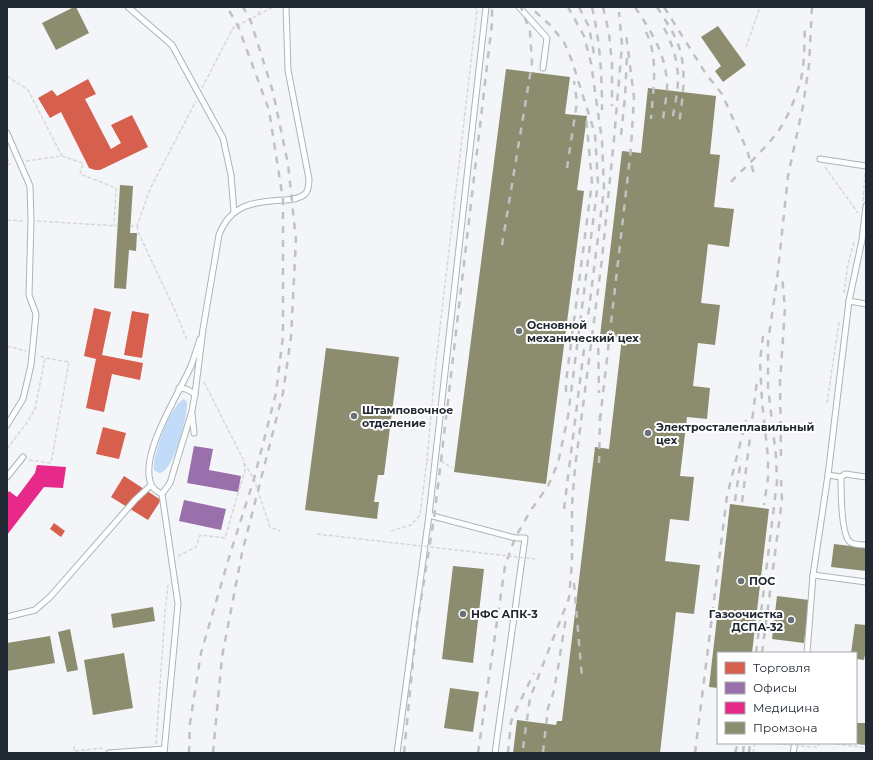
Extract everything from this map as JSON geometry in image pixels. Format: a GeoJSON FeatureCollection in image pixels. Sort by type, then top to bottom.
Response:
{"type":"FeatureCollection","features":[{"type":"Feature","properties":{"kind":"lane"},"geometry":{"type":"LineString","coordinates":[[128,7],[172,45],[223,138],[231,175],[234,212]]}},
{"type":"Feature","properties":{"kind":"lane"},"geometry":{"type":"LineString","coordinates":[[109,753],[156,749],[164,751],[178,604],[162,494],[170,483],[192,411],[203,329],[219,234],[224,224],[234,212],[256,203],[292,200],[305,194],[309,188],[309,180],[288,70],[286,7]]}},
{"type":"Feature","properties":{"kind":"lane"},"geometry":{"type":"LineString","coordinates":[[397,753],[429,515],[486,7]]}},
{"type":"Feature","properties":{"kind":"lane"},"geometry":{"type":"LineString","coordinates":[[520,7],[547,38],[543,68]]}},
{"type":"Feature","properties":{"kind":"lane"},"geometry":{"type":"LineString","coordinates":[[7,133],[30,186],[31,221],[29,295],[36,314],[33,353],[23,398],[7,425]]}},
{"type":"Feature","properties":{"kind":"lane"},"geometry":{"type":"LineString","coordinates":[[820,159],[866,166]]}},
{"type":"Feature","properties":{"kind":"lane"},"geometry":{"type":"LineString","coordinates":[[806,652],[813,575],[828,475],[849,302],[864,240],[866,206]]}},
{"type":"Feature","properties":{"kind":"lane"},"geometry":{"type":"LineString","coordinates":[[849,302],[866,304]]}},
{"type":"Feature","properties":{"kind":"lane"},"geometry":{"type":"LineString","coordinates":[[162,494],[155,490],[151,485],[149,469],[153,446],[168,411],[191,366],[203,329]]}},
{"type":"Feature","properties":{"kind":"lane"},"geometry":{"type":"LineString","coordinates":[[179,388],[191,390],[195,394]]}},
{"type":"Feature","properties":{"kind":"lane"},"geometry":{"type":"LineString","coordinates":[[192,411],[194,432]]}},
{"type":"Feature","properties":{"kind":"lane"},"geometry":{"type":"LineString","coordinates":[[7,477],[24,459]]}},
{"type":"Feature","properties":{"kind":"lane"},"geometry":{"type":"LineString","coordinates":[[828,475],[841,477],[845,474],[866,477]]}},
{"type":"Feature","properties":{"kind":"lane"},"geometry":{"type":"LineString","coordinates":[[841,477],[841,504],[847,538],[852,544],[866,545]]}},
{"type":"Feature","properties":{"kind":"lane"},"geometry":{"type":"LineString","coordinates":[[7,617],[35,610],[50,597],[135,500],[151,485]]}},
{"type":"Feature","properties":{"kind":"lane"},"geometry":{"type":"LineString","coordinates":[[429,515],[515,538],[525,538],[495,753]]}},
{"type":"Feature","properties":{"kind":"lane"},"geometry":{"type":"LineString","coordinates":[[813,575],[866,582]]}},
{"type":"Feature","properties":{"kind":"path"},"geometry":{"type":"LineString","coordinates":[[258,15],[261,7]]}},
{"type":"Feature","properties":{"kind":"path"},"geometry":{"type":"LineString","coordinates":[[187,340],[173,306],[138,234],[137,226],[150,189],[233,28],[273,7]]}},
{"type":"Feature","properties":{"kind":"path"},"geometry":{"type":"LineString","coordinates":[[391,532],[411,525],[420,515],[428,460],[435,370],[477,10],[475,7]]}},
{"type":"Feature","properties":{"kind":"path"},"geometry":{"type":"LineString","coordinates":[[746,46],[760,7]]}},
{"type":"Feature","properties":{"kind":"path"},"geometry":{"type":"LineString","coordinates":[[7,76],[28,90],[62,156]]}},
{"type":"Feature","properties":{"kind":"path"},"geometry":{"type":"LineString","coordinates":[[7,165],[50,156],[62,156],[83,163],[80,174],[116,188],[114,225]]}},
{"type":"Feature","properties":{"kind":"path"},"geometry":{"type":"LineString","coordinates":[[7,158],[10,164]]}},
{"type":"Feature","properties":{"kind":"path"},"geometry":{"type":"LineString","coordinates":[[820,159],[862,218]]}},
{"type":"Feature","properties":{"kind":"path"},"geometry":{"type":"LineString","coordinates":[[7,220],[118,226]]}},
{"type":"Feature","properties":{"kind":"path"},"geometry":{"type":"LineString","coordinates":[[130,226],[137,226]]}},
{"type":"Feature","properties":{"kind":"path"},"geometry":{"type":"LineString","coordinates":[[7,346],[45,358],[69,362],[51,463],[24,459]]}},
{"type":"Feature","properties":{"kind":"path"},"geometry":{"type":"LineString","coordinates":[[7,449],[35,409],[45,358]]}},
{"type":"Feature","properties":{"kind":"path"},"geometry":{"type":"LineString","coordinates":[[204,382],[254,479],[270,527],[280,531]]}},
{"type":"Feature","properties":{"kind":"path"},"geometry":{"type":"LineString","coordinates":[[172,561],[183,552],[196,547],[200,535],[225,538],[245,470],[243,460]]}},
{"type":"Feature","properties":{"kind":"path"},"geometry":{"type":"LineString","coordinates":[[428,460],[441,461],[452,468]]}},
{"type":"Feature","properties":{"kind":"path"},"geometry":{"type":"LineString","coordinates":[[317,534],[535,559]]}},
{"type":"Feature","properties":{"kind":"path"},"geometry":{"type":"LineString","coordinates":[[156,749],[164,612],[169,583]]}},
{"type":"Feature","properties":{"kind":"path"},"geometry":{"type":"LineString","coordinates":[[781,744],[812,747],[818,747],[819,744]]}},
{"type":"Feature","properties":{"kind":"path"},"geometry":{"type":"LineString","coordinates":[[837,744],[866,748]]}},
{"type":"Feature","properties":{"kind":"shaded area"},"geometry":{"type":"Polygon","coordinates":[[[184,399],[187,402],[187,409],[183,430],[175,454],[165,470],[159,473],[154,470],[154,463],[159,443],[173,411],[184,399]]]}},
{"type":"Feature","properties":{"kind":"building: Торговля"},"geometry":{"type":"Polygon","coordinates":[[[88,79],[96,94],[85,99],[111,149],[121,143],[111,125],[132,115],[148,147],[100,170],[89,168],[61,112],[50,118],[38,98],[52,90],[57,96],[88,79]]]}},
{"type":"Feature","properties":{"kind":"building: Торговля"},"geometry":{"type":"Polygon","coordinates":[[[94,308],[111,312],[102,355],[143,363],[140,380],[112,374],[104,412],[86,408],[96,359],[84,356],[94,308]]]}},
{"type":"Feature","properties":{"kind":"building: Торговля"},"geometry":{"type":"Polygon","coordinates":[[[132,311],[149,314],[142,358],[124,355],[132,311]]]}},
{"type":"Feature","properties":{"kind":"building: Торговля"},"geometry":{"type":"Polygon","coordinates":[[[103,427],[126,433],[119,459],[96,454],[103,427]]]}},
{"type":"Feature","properties":{"kind":"building: Торговля"},"geometry":{"type":"Polygon","coordinates":[[[124,476],[161,500],[148,520],[111,497],[124,476]]]}},
{"type":"Feature","properties":{"kind":"building: Торговля"},"geometry":{"type":"Polygon","coordinates":[[[54,523],[65,531],[61,537],[50,529],[54,523]]]}},
{"type":"Feature","properties":{"kind":"building: Офисы"},"geometry":{"type":"Polygon","coordinates":[[[194,446],[213,449],[209,470],[241,476],[238,492],[187,483],[194,446]]]}},
{"type":"Feature","properties":{"kind":"building: Офисы"},"geometry":{"type":"Polygon","coordinates":[[[184,500],[226,509],[221,530],[179,521],[184,500]]]}},
{"type":"Feature","properties":{"kind":"building: Медицина"},"geometry":{"type":"Polygon","coordinates":[[[37,465],[66,467],[63,488],[44,487],[7,535],[7,494],[9,491],[17,497],[35,473],[37,465]]]}},
{"type":"Feature","properties":{"kind":"building: Промзона"},"geometry":{"type":"Polygon","coordinates":[[[76,7],[89,33],[56,50],[42,23],[76,7]]]}},
{"type":"Feature","properties":{"kind":"building: Промзона"},"geometry":{"type":"Polygon","coordinates":[[[718,26],[746,65],[723,82],[715,71],[721,66],[701,37],[718,26]]]}},
{"type":"Feature","properties":{"kind":"building: Промзона","name":"Основной механический цех"},"geometry":{"type":"Polygon","coordinates":[[[506,69],[570,77],[565,114],[587,116],[577,190],[584,191],[546,484],[454,472],[506,69]]]}},
{"type":"Feature","properties":{"kind":"building: Промзона","name":"Электросталеплавильный цех"},"geometry":{"type":"Polygon","coordinates":[[[648,88],[716,96],[710,154],[720,155],[714,207],[734,209],[729,247],[708,244],[701,303],[720,305],[715,345],[698,343],[693,386],[710,388],[707,419],[687,417],[680,476],[694,477],[689,521],[670,519],[665,561],[700,565],[694,614],[676,612],[660,753],[513,753],[517,720],[556,725],[557,721],[562,721],[595,447],[609,449],[622,338],[600,336],[622,151],[641,153],[648,88]]]}},
{"type":"Feature","properties":{"kind":"building: Промзона"},"geometry":{"type":"Polygon","coordinates":[[[120,185],[133,186],[130,233],[137,233],[136,251],[129,250],[126,289],[114,288],[120,185]]]}},
{"type":"Feature","properties":{"kind":"building: Промзона","name":"Штамповочное отделение"},"geometry":{"type":"Polygon","coordinates":[[[326,348],[399,357],[384,475],[378,475],[374,502],[379,502],[377,519],[305,510],[326,348]]]}},
{"type":"Feature","properties":{"kind":"building: Промзона","name":"ПОС"},"geometry":{"type":"Polygon","coordinates":[[[730,504],[769,509],[752,652],[717,652],[717,688],[709,687],[730,504]]]}},
{"type":"Feature","properties":{"kind":"building: Промзона"},"geometry":{"type":"Polygon","coordinates":[[[834,544],[866,548],[866,571],[831,567],[834,544]]]}},
{"type":"Feature","properties":{"kind":"building: Промзона","name":"НФС АПК-3"},"geometry":{"type":"Polygon","coordinates":[[[453,566],[484,569],[473,663],[442,659],[453,566]]]}},
{"type":"Feature","properties":{"kind":"building: Промзона","name":"Газоочистка ДСПА-32"},"geometry":{"type":"Polygon","coordinates":[[[777,596],[809,600],[804,643],[772,639],[777,596]]]}},
{"type":"Feature","properties":{"kind":"building: Промзона"},"geometry":{"type":"Polygon","coordinates":[[[153,607],[155,621],[113,628],[111,614],[153,607]]]}},
{"type":"Feature","properties":{"kind":"building: Промзона"},"geometry":{"type":"Polygon","coordinates":[[[855,624],[866,625],[866,649],[864,660],[857,659],[857,652],[851,652],[855,624]]]}},
{"type":"Feature","properties":{"kind":"building: Промзона"},"geometry":{"type":"Polygon","coordinates":[[[70,629],[78,670],[67,672],[58,632],[70,629]]]}},
{"type":"Feature","properties":{"kind":"building: Промзона"},"geometry":{"type":"Polygon","coordinates":[[[50,636],[55,663],[7,671],[7,643],[50,636]]]}},
{"type":"Feature","properties":{"kind":"building: Промзона"},"geometry":{"type":"Polygon","coordinates":[[[124,653],[133,708],[93,715],[84,660],[124,653]]]}},
{"type":"Feature","properties":{"kind":"building: Промзона"},"geometry":{"type":"Polygon","coordinates":[[[450,688],[479,692],[473,732],[444,728],[450,688]]]}},
{"type":"Feature","properties":{"kind":"building: Промзона"},"geometry":{"type":"Polygon","coordinates":[[[857,723],[866,723],[866,745],[856,744],[857,723]]]}},
{"type":"Feature","properties":{"kind":"railway"},"geometry":{"type":"LineString","coordinates":[[189,753],[190,723],[201,653],[254,479],[276,393],[283,336],[283,200],[269,110],[238,26],[227,7]]}},
{"type":"Feature","properties":{"kind":"railway"},"geometry":{"type":"LineString","coordinates":[[213,753],[222,657],[242,553],[283,393],[291,337],[296,240],[288,164],[273,92],[250,19],[243,7]]}},
{"type":"Feature","properties":{"kind":"railway"},"geometry":{"type":"LineString","coordinates":[[404,753],[416,631],[434,518],[441,461],[492,23],[492,7]]}},
{"type":"Feature","properties":{"kind":"railway"},"geometry":{"type":"LineString","coordinates":[[502,245],[532,63],[530,32],[521,7]]}},
{"type":"Feature","properties":{"kind":"railway"},"geometry":{"type":"LineString","coordinates":[[478,753],[505,566],[515,538],[531,510],[548,486],[558,463],[568,416],[598,183],[595,134],[572,61],[564,42],[550,25],[530,7]]}},
{"type":"Feature","properties":{"kind":"railway"},"geometry":{"type":"LineString","coordinates":[[564,509],[604,189],[602,141],[591,63],[584,36],[568,7]]}},
{"type":"Feature","properties":{"kind":"railway"},"geometry":{"type":"LineString","coordinates":[[579,7],[589,27],[595,59]]}},
{"type":"Feature","properties":{"kind":"railway"},"geometry":{"type":"LineString","coordinates":[[592,7],[600,58],[602,110]]}},
{"type":"Feature","properties":{"kind":"railway"},"geometry":{"type":"LineString","coordinates":[[603,7],[609,33],[612,65],[612,106]]}},
{"type":"Feature","properties":{"kind":"railway"},"geometry":{"type":"LineString","coordinates":[[635,7],[657,44],[664,64],[667,94],[663,120]]}},
{"type":"Feature","properties":{"kind":"railway"},"geometry":{"type":"LineString","coordinates":[[657,7],[676,39],[680,49],[684,81],[679,124]]}},
{"type":"Feature","properties":{"kind":"railway"},"geometry":{"type":"LineString","coordinates":[[664,7],[706,74],[722,94],[747,150],[755,177]]}},
{"type":"Feature","properties":{"kind":"railway"},"geometry":{"type":"LineString","coordinates":[[756,652],[777,482],[776,456],[768,387],[768,342],[777,280],[788,176],[803,106],[809,65],[812,7]]}},
{"type":"Feature","properties":{"kind":"railway"},"geometry":{"type":"LineString","coordinates":[[523,748],[530,698],[569,598],[572,562],[572,505],[575,468],[602,259],[614,139],[622,45],[619,12]]}},
{"type":"Feature","properties":{"kind":"railway"},"geometry":{"type":"LineString","coordinates":[[731,182],[774,137],[788,114],[802,76],[805,25]]}},
{"type":"Feature","properties":{"kind":"railway"},"geometry":{"type":"LineString","coordinates":[[664,28],[674,52],[678,72],[672,122]]}},
{"type":"Feature","properties":{"kind":"railway"},"geometry":{"type":"LineString","coordinates":[[646,32],[653,53],[654,64],[651,119]]}},
{"type":"Feature","properties":{"kind":"railway"},"geometry":{"type":"LineString","coordinates":[[600,420],[631,148],[634,97],[626,34]]}},
{"type":"Feature","properties":{"kind":"railway"},"geometry":{"type":"LineString","coordinates":[[621,135],[627,55]]}},
{"type":"Feature","properties":{"kind":"railway"},"geometry":{"type":"LineString","coordinates":[[567,168],[577,102],[574,81]]}},
{"type":"Feature","properties":{"kind":"railway"},"geometry":{"type":"LineString","coordinates":[[566,392],[566,382],[592,182],[586,116]]}},
{"type":"Feature","properties":{"kind":"railway"},"geometry":{"type":"LineString","coordinates":[[781,456],[780,382],[785,308],[782,276]]}},
{"type":"Feature","properties":{"kind":"railway"},"geometry":{"type":"LineString","coordinates":[[598,334],[599,393]]}},
{"type":"Feature","properties":{"kind":"railway"},"geometry":{"type":"LineString","coordinates":[[763,336],[760,361],[762,402],[768,457],[768,478],[764,505]]}},
{"type":"Feature","properties":{"kind":"railway"},"geometry":{"type":"LineString","coordinates":[[742,502],[757,381]]}},
{"type":"Feature","properties":{"kind":"railway"},"geometry":{"type":"LineString","coordinates":[[599,463],[600,415]]}},
{"type":"Feature","properties":{"kind":"railway"},"geometry":{"type":"LineString","coordinates":[[695,753],[727,496],[746,420]]}},
{"type":"Feature","properties":{"kind":"railway"},"geometry":{"type":"LineString","coordinates":[[735,501],[741,459]]}},
{"type":"Feature","properties":{"kind":"railway"},"geometry":{"type":"LineString","coordinates":[[762,652],[782,500],[781,480]]}},
{"type":"Feature","properties":{"kind":"railway"},"geometry":{"type":"LineString","coordinates":[[574,583],[582,678]]}},
{"type":"Feature","properties":{"kind":"railway"},"geometry":{"type":"LineString","coordinates":[[543,752],[548,708],[553,694],[566,618]]}},
{"type":"Feature","properties":{"kind":"railway"},"geometry":{"type":"LineString","coordinates":[[508,753],[511,722],[534,673]]}},
{"type":"Feature","properties":{"kind":"railway"},"geometry":{"type":"LineString","coordinates":[[735,753],[738,744]]}},
{"type":"Feature","properties":{"kind":"railway"},"geometry":{"type":"LineString","coordinates":[[743,753],[744,744]]}},
{"type":"Feature","properties":{"kind":"railway"},"geometry":{"type":"LineString","coordinates":[[749,753],[750,744]]}},
{"type":"Feature","properties":{"kind":"place","name":"Основной механический цех"},"geometry":{"type":"Point","coordinates":[519,331]}},
{"type":"Feature","properties":{"kind":"place","name":"Штамповочное отделение"},"geometry":{"type":"Point","coordinates":[354,416]}},
{"type":"Feature","properties":{"kind":"place","name":"Электросталеплавильный цех"},"geometry":{"type":"Point","coordinates":[648,433]}},
{"type":"Feature","properties":{"kind":"place","name":"ПОС"},"geometry":{"type":"Point","coordinates":[741,581]}},
{"type":"Feature","properties":{"kind":"place","name":"НФС АПК-3"},"geometry":{"type":"Point","coordinates":[463,614]}},
{"type":"Feature","properties":{"kind":"place","name":"Газоочистка ДСПА-32"},"geometry":{"type":"Point","coordinates":[791,620]}}]}
